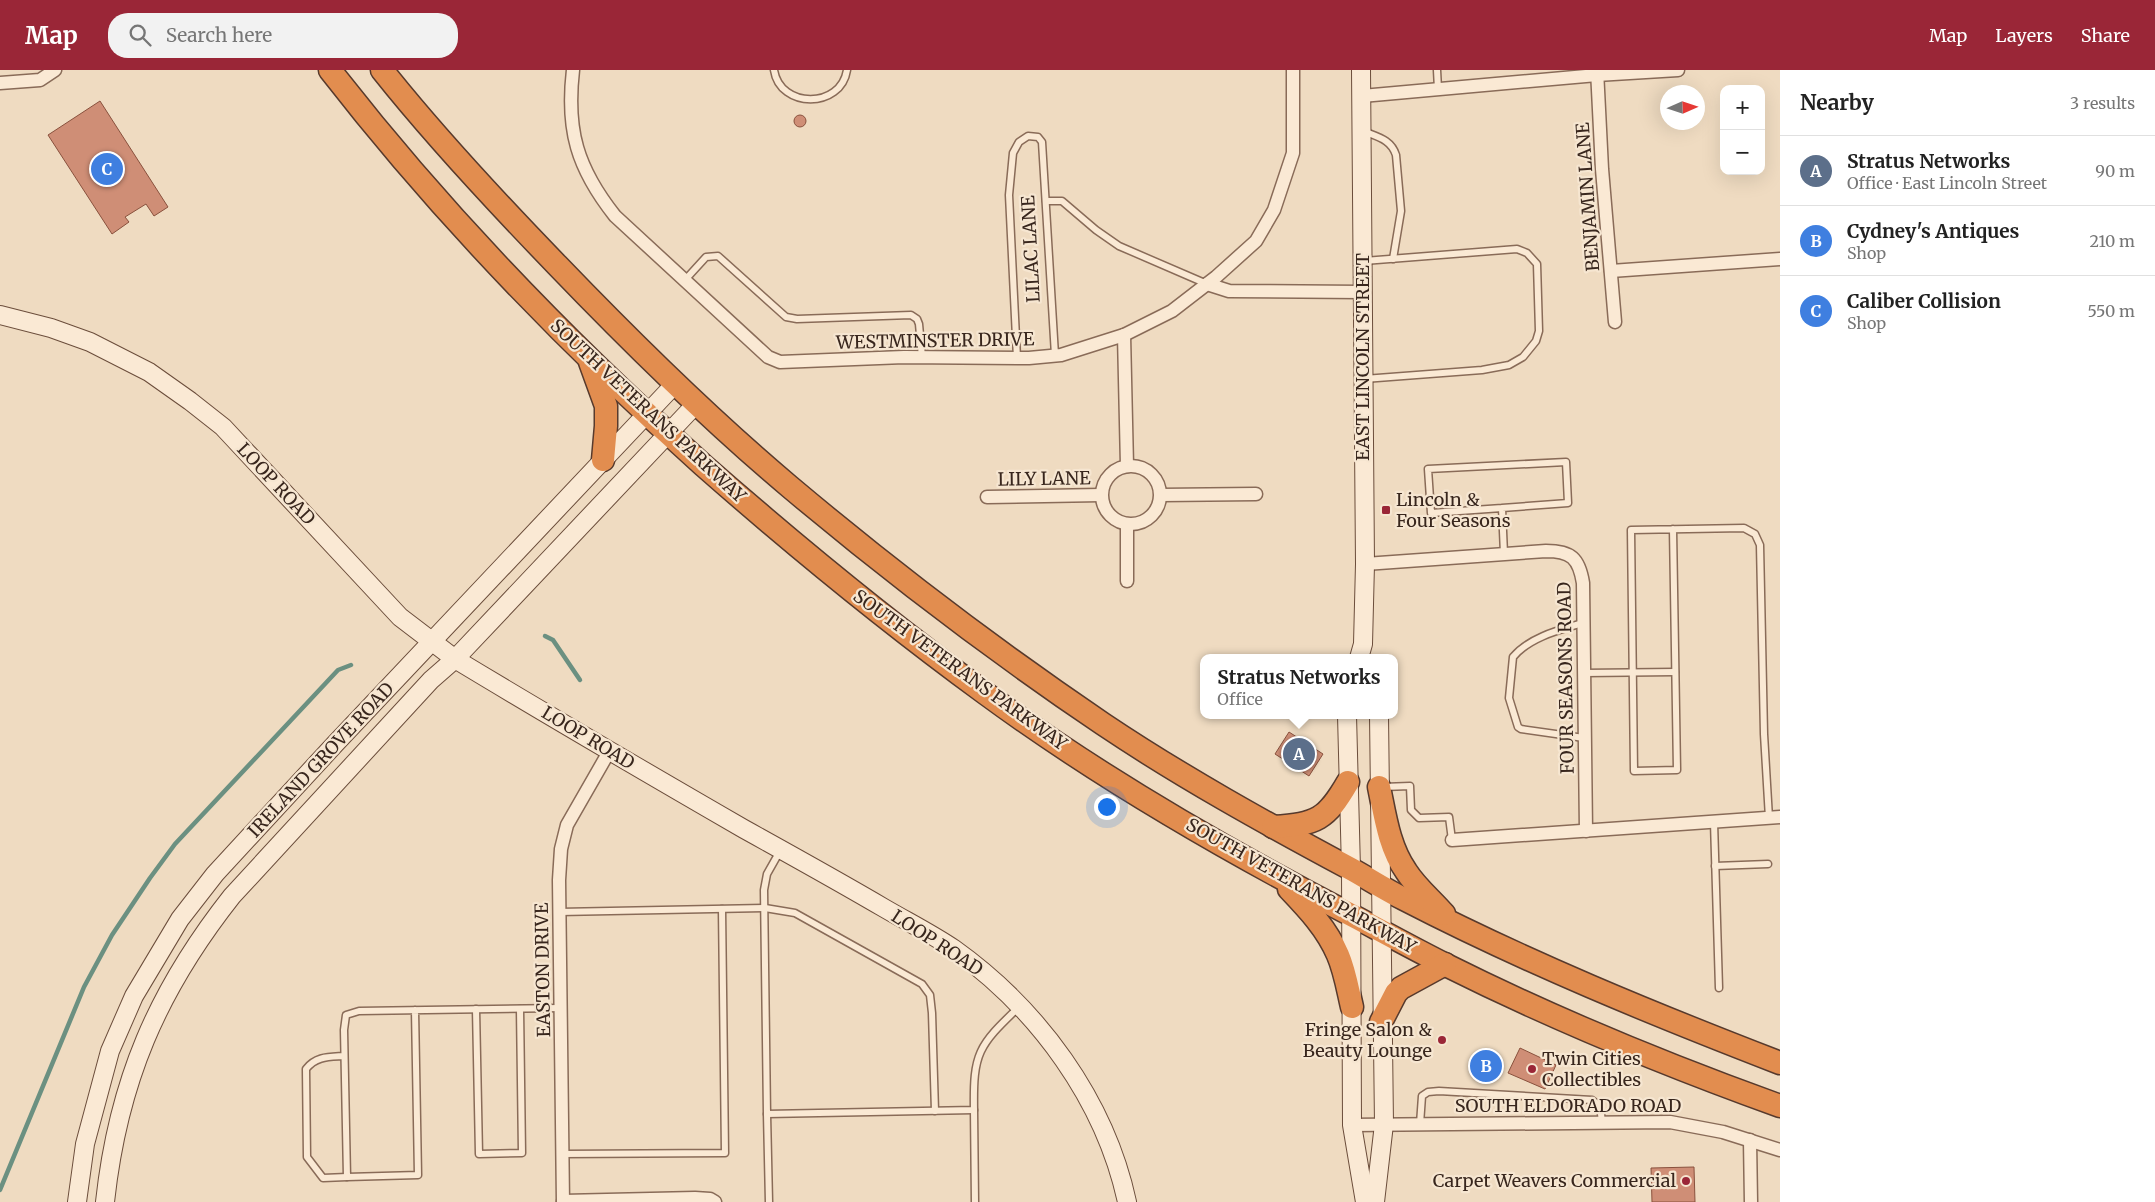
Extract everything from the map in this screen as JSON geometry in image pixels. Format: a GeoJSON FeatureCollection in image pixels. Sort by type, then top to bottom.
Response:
{"type":"FeatureCollection","features":[{"type":"Feature","properties":{"kind":"highway","name":"SOUTH VETERANS PARKWAY"},"geometry":{"type":"LineString","coordinates":[[330,70],[442,204],[514,283],[589,358],[668,433],[754,510],[840,582],[984,692],[1107,775],[1276,876],[1445,964],[1558,1017],[1679,1068],[1780,1106]]}},
{"type":"Feature","properties":{"kind":"highway"},"geometry":{"type":"LineString","coordinates":[[382,70],[506,212],[675,384],[788,486],[958,620],[1104,725],[1273,827],[1451,923],[1622,1000],[1780,1063]]}},
{"type":"Feature","properties":{"kind":"highway"},"geometry":{"type":"LineString","coordinates":[[589,358],[606,406],[603,460]]}},
{"type":"Feature","properties":{"kind":"highway"},"geometry":{"type":"LineString","coordinates":[[1273,827],[1304,824],[1319,819],[1336,802],[1348,782]]}},
{"type":"Feature","properties":{"kind":"highway"},"geometry":{"type":"LineString","coordinates":[[1379,788],[1390,839],[1406,871],[1451,923]]}},
{"type":"Feature","properties":{"kind":"highway"},"geometry":{"type":"LineString","coordinates":[[1276,876],[1315,918],[1327,934],[1338,954],[1352,1008]]}},
{"type":"Feature","properties":{"kind":"highway"},"geometry":{"type":"LineString","coordinates":[[1381,1022],[1396,993],[1401,988],[1445,964]]}},
{"type":"Feature","properties":{"kind":"main road","name":"EAST LINCOLN STREET"},"geometry":{"type":"LineString","coordinates":[[1361,70],[1363,653]]}},
{"type":"Feature","properties":{"kind":"main road","name":"LOOP ROAD"},"geometry":{"type":"LineString","coordinates":[[0,315],[50,328],[90,342],[149,372],[223,427],[393,610],[454,659],[938,940],[987,975],[1020,1006],[1057,1050],[1083,1090],[1113,1154],[1127,1202]]}},
{"type":"Feature","properties":{"kind":"main road","name":"IRELAND GROVE ROAD"},"geometry":{"type":"LineString","coordinates":[[78,1202],[85,1144],[110,1051],[134,996],[180,919],[215,874],[335,744],[675,384]]}},
{"type":"Feature","properties":{"kind":"main road","name":"IRELAND GROVE ROAD"},"geometry":{"type":"LineString","coordinates":[[105,1202],[114,1134],[135,1063],[162,1001],[187,958],[232,896],[431,680],[454,659],[697,403]]}},
{"type":"Feature","properties":{"kind":"main road"},"geometry":{"type":"LineString","coordinates":[[1347,719],[1352,869],[1352,1124],[1365,1202]]}},
{"type":"Feature","properties":{"kind":"main road"},"geometry":{"type":"LineString","coordinates":[[1375,1202],[1384,1124],[1379,884],[1379,719]]}},
{"type":"Feature","properties":{"kind":"street"},"geometry":{"type":"LineString","coordinates":[[0,83],[40,80],[55,70]]}},
{"type":"Feature","properties":{"kind":"street","name":"WESTMINSTER DRIVE"},"geometry":{"type":"LineString","coordinates":[[573,70],[570,100],[575,140],[590,180],[614,216],[774,361],[788,362],[922,357],[1017,358],[1055,355],[1124,334],[1172,311],[1207,284],[1256,240],[1274,210],[1293,153],[1293,70]]}},
{"type":"Feature","properties":{"kind":"street"},"geometry":{"type":"LineString","coordinates":[[1362,96],[1597,72],[1678,70]]}},
{"type":"Feature","properties":{"kind":"street","name":"BENJAMIN LANE"},"geometry":{"type":"LineString","coordinates":[[1597,72],[1615,322]]}},
{"type":"Feature","properties":{"kind":"street"},"geometry":{"type":"LineString","coordinates":[[1611,271],[1780,259]]}},
{"type":"Feature","properties":{"kind":"street"},"geometry":{"type":"LineString","coordinates":[[1207,284],[1230,291],[1362,292]]}},
{"type":"Feature","properties":{"kind":"street"},"geometry":{"type":"LineString","coordinates":[[1124,334],[1127,466]]}},
{"type":"Feature","properties":{"kind":"street"},"geometry":{"type":"LineString","coordinates":[[1137,466],[1154,476],[1159,485],[1161,495],[1159,505],[1154,514],[1147,520],[1137,524],[1127,524],[1112,518],[1106,511],[1101,495],[1106,479],[1119,468],[1137,466]]}},
{"type":"Feature","properties":{"kind":"street"},"geometry":{"type":"LineString","coordinates":[[1161,495],[1256,494]]}},
{"type":"Feature","properties":{"kind":"street","name":"LILY LANE"},"geometry":{"type":"LineString","coordinates":[[987,497],[1101,495]]}},
{"type":"Feature","properties":{"kind":"street"},"geometry":{"type":"LineString","coordinates":[[1127,524],[1127,581]]}},
{"type":"Feature","properties":{"kind":"street","name":"FOUR SEASONS ROAD"},"geometry":{"type":"LineString","coordinates":[[1364,564],[1560,551],[1567,553],[1578,564],[1582,577],[1586,831]]}},
{"type":"Feature","properties":{"kind":"street","name":"EASTON DRIVE"},"geometry":{"type":"LineString","coordinates":[[610,750],[567,825],[560,848],[559,912],[563,1201],[695,1198],[710,1199],[715,1202]]}},
{"type":"Feature","properties":{"kind":"street"},"geometry":{"type":"LineString","coordinates":[[1452,840],[1775,817]]}},
{"type":"Feature","properties":{"kind":"street","name":"SOUTH ELDORADO ROAD"},"geometry":{"type":"LineString","coordinates":[[1352,1124],[1678,1123],[1694,1125],[1780,1150]]}},
{"type":"Feature","properties":{"kind":"street"},"geometry":{"type":"LineString","coordinates":[[1750,1140],[1751,1202]]}},
{"type":"Feature","properties":{"kind":"lane"},"geometry":{"type":"LineString","coordinates":[[774,70],[780,84],[788,93],[810,100],[822,98],[833,93],[841,84],[848,70]]}},
{"type":"Feature","properties":{"kind":"lane"},"geometry":{"type":"LineString","coordinates":[[1437,70],[1438,89]]}},
{"type":"Feature","properties":{"kind":"lane"},"geometry":{"type":"LineString","coordinates":[[1362,130],[1387,141],[1394,147],[1396,155],[1401,211],[1392,259]]}},
{"type":"Feature","properties":{"kind":"lane","name":"LILAC LANE"},"geometry":{"type":"LineString","coordinates":[[1017,358],[1009,195],[1012,153],[1019,142],[1028,136],[1038,137],[1042,142],[1055,355]]}},
{"type":"Feature","properties":{"kind":"lane"},"geometry":{"type":"LineString","coordinates":[[1046,202],[1062,201],[1096,230],[1120,246],[1207,284]]}},
{"type":"Feature","properties":{"kind":"lane"},"geometry":{"type":"LineString","coordinates":[[1362,379],[1482,370],[1509,365],[1523,357],[1536,341],[1539,331],[1537,264],[1527,252],[1517,249],[1363,262]]}},
{"type":"Feature","properties":{"kind":"lane"},"geometry":{"type":"LineString","coordinates":[[685,280],[706,257],[718,256],[786,316],[797,318],[905,314],[917,319],[919,324],[922,357]]}},
{"type":"Feature","properties":{"kind":"lane"},"geometry":{"type":"LineString","coordinates":[[1566,462],[1568,503],[1502,508],[1431,513],[1428,469],[1566,462]]}},
{"type":"Feature","properties":{"kind":"lane"},"geometry":{"type":"LineString","coordinates":[[1502,508],[1504,554]]}},
{"type":"Feature","properties":{"kind":"lane"},"geometry":{"type":"LineString","coordinates":[[1673,529],[1677,770],[1634,771],[1631,530],[1673,529],[1744,528],[1755,534],[1760,545],[1764,734],[1775,817]]}},
{"type":"Feature","properties":{"kind":"lane"},"geometry":{"type":"LineString","coordinates":[[1583,623],[1553,632],[1525,646],[1516,653],[1513,657],[1509,698],[1518,727],[1521,729],[1584,738]]}},
{"type":"Feature","properties":{"kind":"lane"},"geometry":{"type":"LineString","coordinates":[[1584,673],[1675,672]]}},
{"type":"Feature","properties":{"kind":"lane"},"geometry":{"type":"LineString","coordinates":[[1379,788],[1410,786],[1411,810],[1419,818],[1449,817],[1452,840]]}},
{"type":"Feature","properties":{"kind":"lane"},"geometry":{"type":"LineString","coordinates":[[1714,822],[1719,988]]}},
{"type":"Feature","properties":{"kind":"lane"},"geometry":{"type":"LineString","coordinates":[[769,1202],[765,882],[781,850]]}},
{"type":"Feature","properties":{"kind":"lane"},"geometry":{"type":"LineString","coordinates":[[1715,866],[1768,864]]}},
{"type":"Feature","properties":{"kind":"lane"},"geometry":{"type":"LineString","coordinates":[[559,912],[765,908],[795,913],[922,984],[930,995],[934,1111]]}},
{"type":"Feature","properties":{"kind":"lane"},"geometry":{"type":"LineString","coordinates":[[562,1154],[725,1153],[722,909]]}},
{"type":"Feature","properties":{"kind":"lane"},"geometry":{"type":"LineString","coordinates":[[975,1202],[973,1086],[978,1057],[984,1043],[1020,1006]]}},
{"type":"Feature","properties":{"kind":"lane"},"geometry":{"type":"LineString","coordinates":[[476,1009],[479,1154],[522,1153],[520,1008]]}},
{"type":"Feature","properties":{"kind":"lane"},"geometry":{"type":"LineString","coordinates":[[347,1177],[344,1056],[346,1015],[359,1011],[560,1008]]}},
{"type":"Feature","properties":{"kind":"lane"},"geometry":{"type":"LineString","coordinates":[[344,1056],[321,1057],[311,1062],[306,1069],[307,1157],[322,1178],[418,1175],[415,1010]]}},
{"type":"Feature","properties":{"kind":"lane"},"geometry":{"type":"LineString","coordinates":[[1420,1124],[1422,1096],[1428,1092],[1439,1091],[1592,1100],[1600,1106],[1602,1122]]}},
{"type":"Feature","properties":{"kind":"lane"},"geometry":{"type":"LineString","coordinates":[[767,1114],[974,1110]]}},
{"type":"Feature","properties":{"kind":"building"},"geometry":{"type":"Polygon","coordinates":[[[100,101],[168,207],[154,216],[146,204],[125,217],[129,222],[112,234],[48,135],[100,101]]]}},
{"type":"Feature","properties":{"kind":"building"},"geometry":{"type":"Polygon","coordinates":[[[802,115],[805,116],[805,126],[798,127],[795,126],[794,119],[795,116],[802,115]]]}},
{"type":"Feature","properties":{"kind":"building"},"geometry":{"type":"Polygon","coordinates":[[[1289,732],[1323,754],[1309,776],[1275,754],[1289,732]]]}},
{"type":"Feature","properties":{"kind":"building","name":"Twin Cities Collectibles"},"geometry":{"type":"Polygon","coordinates":[[[1520,1048],[1556,1065],[1545,1089],[1508,1073],[1520,1048]]]}},
{"type":"Feature","properties":{"kind":"building"},"geometry":{"type":"Polygon","coordinates":[[[1694,1167],[1695,1202],[1652,1202],[1651,1168],[1694,1167]]]}},
{"type":"Feature","properties":{"kind":"waterway"},"geometry":{"type":"LineString","coordinates":[[545,636],[553,640],[580,680]]}},
{"type":"Feature","properties":{"kind":"waterway"},"geometry":{"type":"LineString","coordinates":[[0,1190],[84,987],[112,935],[150,878],[175,844],[338,670],[351,665]]}},
{"type":"Feature","properties":{"kind":"place","name":"Caliber Collision"},"geometry":{"type":"Point","coordinates":[107,169]}},
{"type":"Feature","properties":{"kind":"place","name":"Lincoln & Four Seasons"},"geometry":{"type":"Point","coordinates":[1386,510]}},
{"type":"Feature","properties":{"kind":"place","name":"Stratus Networks"},"geometry":{"type":"Point","coordinates":[1299,754]}},
{"type":"Feature","properties":{"kind":"place","name":"Fringe Salon & Beauty Lounge"},"geometry":{"type":"Point","coordinates":[1442,1040]}},
{"type":"Feature","properties":{"kind":"place","name":"Cydney's Antiques"},"geometry":{"type":"Point","coordinates":[1486,1066]}},
{"type":"Feature","properties":{"kind":"place","name":"Twin Cities Collectibles"},"geometry":{"type":"Point","coordinates":[1532,1069]}},
{"type":"Feature","properties":{"kind":"place","name":"Carpet Weavers Commercial"},"geometry":{"type":"Point","coordinates":[1686,1181]}}]}
